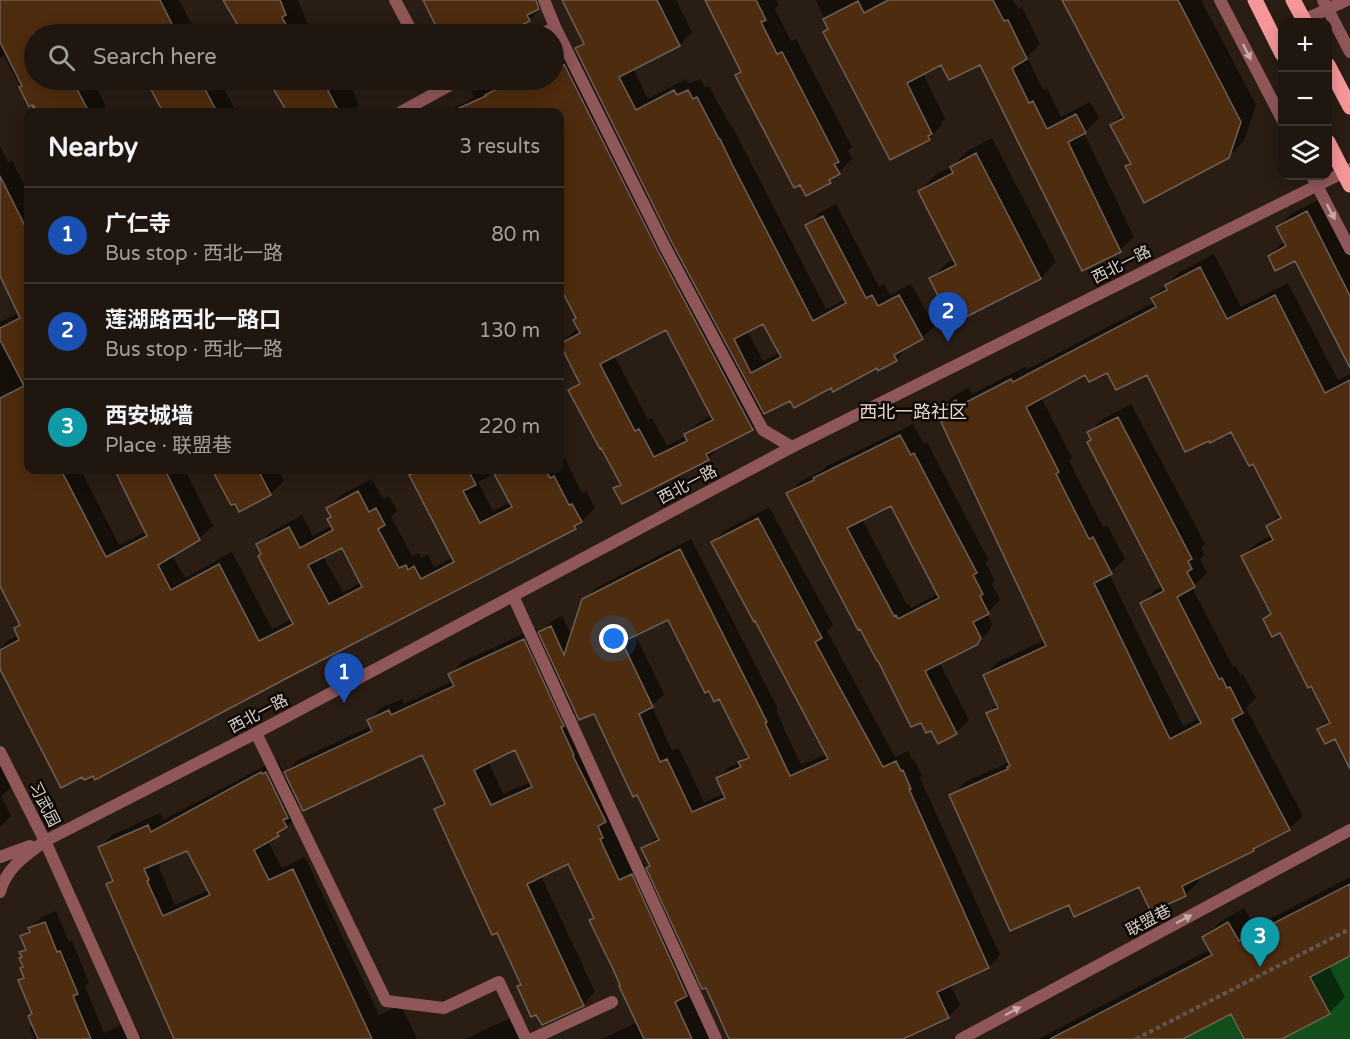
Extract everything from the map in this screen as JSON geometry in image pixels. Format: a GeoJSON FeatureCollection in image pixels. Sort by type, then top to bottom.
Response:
{"type":"FeatureCollection","features":[{"type":"Feature","properties":{"kind":"main road"},"geometry":{"type":"LineString","coordinates":[[1255,0],[1278,46]]}},
{"type":"Feature","properties":{"kind":"main road"},"geometry":{"type":"LineString","coordinates":[[1293,0],[1303,18]]}},
{"type":"Feature","properties":{"kind":"main road"},"geometry":{"type":"LineString","coordinates":[[1332,72],[1350,107]]}},
{"type":"Feature","properties":{"kind":"main road"},"geometry":{"type":"LineString","coordinates":[[1332,149],[1348,175]]}},
{"type":"Feature","properties":{"kind":"street"},"geometry":{"type":"LineString","coordinates":[[395,0],[408,24]]}},
{"type":"Feature","properties":{"kind":"street"},"geometry":{"type":"LineString","coordinates":[[544,0],[554,24]]}},
{"type":"Feature","properties":{"kind":"street"},"geometry":{"type":"LineString","coordinates":[[1220,0],[1278,111]]}},
{"type":"Feature","properties":{"kind":"street"},"geometry":{"type":"LineString","coordinates":[[1309,18],[1325,5],[1347,0]]}},
{"type":"Feature","properties":{"kind":"street"},"geometry":{"type":"LineString","coordinates":[[1325,5],[1350,52]]}},
{"type":"Feature","properties":{"kind":"street"},"geometry":{"type":"LineString","coordinates":[[564,45],[664,245],[763,430],[792,447]]}},
{"type":"Feature","properties":{"kind":"street"},"geometry":{"type":"LineString","coordinates":[[406,108],[431,90]]}},
{"type":"Feature","properties":{"kind":"street","name":"西北一路"},"geometry":{"type":"LineString","coordinates":[[1332,177],[1348,175]]}},
{"type":"Feature","properties":{"kind":"street"},"geometry":{"type":"LineString","coordinates":[[1314,180],[1350,249]]}},
{"type":"Feature","properties":{"kind":"street","name":"西北一路"},"geometry":{"type":"LineString","coordinates":[[45,841],[256,733],[792,447],[1314,180]]}},
{"type":"Feature","properties":{"kind":"street"},"geometry":{"type":"LineString","coordinates":[[513,596],[716,1039]]}},
{"type":"Feature","properties":{"kind":"street"},"geometry":{"type":"LineString","coordinates":[[256,733],[386,1001],[444,1008],[499,982],[526,1039]]}},
{"type":"Feature","properties":{"kind":"street","name":"习武园"},"geometry":{"type":"LineString","coordinates":[[0,752],[45,841],[21,859],[11,871],[0,892]]}},
{"type":"Feature","properties":{"kind":"street","name":"联盟巷"},"geometry":{"type":"LineString","coordinates":[[961,1039],[1350,830]]}},
{"type":"Feature","properties":{"kind":"street"},"geometry":{"type":"LineString","coordinates":[[0,857],[45,841],[134,1039]]}},
{"type":"Feature","properties":{"kind":"street"},"geometry":{"type":"LineString","coordinates":[[532,1039],[612,1002]]}},
{"type":"Feature","properties":{"kind":"path"},"geometry":{"type":"LineString","coordinates":[[1136,1039],[1350,929]]}},
{"type":"Feature","properties":{"kind":"green space"},"geometry":{"type":"Polygon","coordinates":[[[1350,956],[1350,1039],[1282,1039],[1330,1014],[1310,977],[1350,956]]]}},
{"type":"Feature","properties":{"kind":"green space"},"geometry":{"type":"Polygon","coordinates":[[[1231,1014],[1244,1039],[1183,1039],[1231,1014]]]}},
{"type":"Feature","properties":{"kind":"building"},"geometry":{"type":"Polygon","coordinates":[[[0,0],[160,0],[172,24],[24,24],[24,90],[77,90],[87,108],[35,108],[34,106],[33,108],[32,105],[29,107],[19,87],[22,86],[0,42],[0,0]]]}},
{"type":"Feature","properties":{"kind":"building"},"geometry":{"type":"Polygon","coordinates":[[[223,0],[280,0],[286,15],[282,17],[286,24],[237,24],[223,0]]]}},
{"type":"Feature","properties":{"kind":"building"},"geometry":{"type":"Polygon","coordinates":[[[423,0],[536,0],[539,9],[527,15],[530,21],[524,24],[435,24],[423,0]]]}},
{"type":"Feature","properties":{"kind":"building"},"geometry":{"type":"Polygon","coordinates":[[[562,0],[657,0],[680,46],[619,77],[636,110],[674,90],[677,95],[688,90],[693,99],[697,97],[813,321],[846,303],[805,225],[823,216],[866,298],[872,295],[878,306],[899,295],[923,339],[894,355],[897,361],[878,371],[877,368],[833,392],[831,388],[794,408],[790,401],[764,414],[671,241],[575,48],[584,44],[562,0]],[[763,324],[734,339],[751,373],[781,357],[763,324]]]}},
{"type":"Feature","properties":{"kind":"building"},"geometry":{"type":"Polygon","coordinates":[[[705,0],[756,0],[766,20],[761,22],[777,54],[782,52],[839,162],[834,164],[840,174],[829,180],[831,183],[806,196],[800,185],[794,188],[735,75],[741,72],[705,0]]]}},
{"type":"Feature","properties":{"kind":"building"},"geometry":{"type":"Polygon","coordinates":[[[888,0],[993,0],[1004,21],[1008,20],[1027,59],[1012,68],[1029,103],[1033,101],[1047,129],[1076,114],[1086,133],[1068,142],[1121,252],[1082,271],[980,65],[949,80],[941,65],[907,83],[932,134],[928,136],[930,140],[890,160],[823,32],[828,29],[823,19],[858,1],[864,13],[888,0]]]}},
{"type":"Feature","properties":{"kind":"building"},"geometry":{"type":"Polygon","coordinates":[[[1062,0],[1178,0],[1241,122],[1229,158],[1144,203],[1125,166],[1131,164],[1110,125],[1124,118],[1062,0]]]}},
{"type":"Feature","properties":{"kind":"building"},"geometry":{"type":"Polygon","coordinates":[[[564,64],[657,249],[753,430],[706,454],[709,460],[622,504],[613,488],[621,485],[568,390],[580,384],[564,352],[564,342],[580,333],[573,320],[576,318],[564,295],[564,108],[459,108],[495,90],[564,90],[564,64]],[[666,330],[600,364],[635,431],[639,429],[654,457],[687,441],[684,434],[713,420],[666,330]]]}},
{"type":"Feature","properties":{"kind":"building"},"geometry":{"type":"Polygon","coordinates":[[[151,90],[205,90],[215,108],[161,108],[151,90]]]}},
{"type":"Feature","properties":{"kind":"building"},"geometry":{"type":"Polygon","coordinates":[[[274,90],[328,90],[337,108],[285,108],[274,90]]]}},
{"type":"Feature","properties":{"kind":"building"},"geometry":{"type":"Polygon","coordinates":[[[976,153],[1041,279],[952,323],[929,278],[956,265],[918,191],[953,173],[950,167],[976,153]]]}},
{"type":"Feature","properties":{"kind":"building"},"geometry":{"type":"Polygon","coordinates":[[[0,176],[24,224],[24,386],[0,340],[0,328],[20,318],[0,276],[0,176]]]}},
{"type":"Feature","properties":{"kind":"building"},"geometry":{"type":"Polygon","coordinates":[[[1307,211],[1350,296],[1350,368],[1295,261],[1275,271],[1268,256],[1286,246],[1276,227],[1307,211]]]}},
{"type":"Feature","properties":{"kind":"building"},"geometry":{"type":"Polygon","coordinates":[[[1200,267],[1227,319],[1275,295],[1325,393],[1350,380],[1350,769],[1335,739],[1325,744],[1317,729],[1330,723],[1311,686],[1308,688],[1280,633],[1272,637],[1263,619],[1271,614],[1241,556],[1273,540],[1266,526],[1281,518],[1253,464],[1249,466],[1231,432],[1185,452],[1147,375],[1116,390],[1107,373],[1089,382],[1085,375],[1026,407],[1089,539],[1093,537],[1112,574],[1094,583],[1170,739],[1201,723],[1140,603],[1164,591],[1087,442],[1091,440],[1087,432],[1118,417],[1192,559],[1188,561],[1192,569],[1187,572],[1195,587],[1177,597],[1219,679],[1222,678],[1227,688],[1230,687],[1243,713],[1232,719],[1290,830],[1253,849],[1254,851],[1182,886],[1186,896],[1151,912],[1139,887],[1074,917],[1069,905],[1010,931],[949,795],[1008,769],[1007,767],[1010,766],[986,713],[998,708],[983,675],[1046,646],[937,410],[956,400],[959,406],[1011,379],[1013,382],[1156,307],[1151,298],[1167,290],[1165,285],[1200,267]]]}},
{"type":"Feature","properties":{"kind":"building"},"geometry":{"type":"Polygon","coordinates":[[[24,386],[24,474],[63,474],[106,557],[147,536],[117,474],[167,474],[200,540],[158,565],[171,590],[219,564],[259,641],[293,624],[258,556],[261,554],[256,544],[289,527],[300,548],[333,530],[327,519],[331,517],[326,508],[358,491],[369,512],[376,508],[385,525],[378,529],[399,568],[406,565],[408,570],[414,566],[421,579],[454,562],[409,475],[411,474],[470,474],[476,485],[463,491],[480,523],[512,507],[494,474],[548,474],[550,478],[554,476],[569,505],[572,504],[582,522],[574,526],[576,529],[95,780],[93,776],[84,780],[82,777],[61,788],[0,669],[0,650],[19,640],[14,628],[20,625],[0,586],[0,398],[24,386]],[[342,548],[308,565],[329,604],[362,587],[342,548]]]}},
{"type":"Feature","properties":{"kind":"building"},"geometry":{"type":"Polygon","coordinates":[[[900,435],[911,455],[914,453],[977,573],[973,575],[983,594],[980,596],[989,614],[973,622],[981,638],[977,645],[925,671],[957,734],[938,744],[931,731],[926,733],[921,723],[911,727],[878,661],[860,629],[858,630],[786,493],[814,480],[813,478],[900,435]],[[891,506],[847,528],[894,616],[896,615],[898,619],[939,598],[891,506]]]}},
{"type":"Feature","properties":{"kind":"building"},"geometry":{"type":"Polygon","coordinates":[[[214,474],[260,474],[271,495],[239,512],[235,504],[231,505],[214,474]]]}},
{"type":"Feature","properties":{"kind":"building"},"geometry":{"type":"Polygon","coordinates":[[[758,518],[822,638],[815,642],[883,767],[896,761],[901,771],[903,770],[911,789],[909,789],[989,968],[937,992],[949,1018],[903,1039],[729,1039],[706,988],[702,989],[646,868],[650,866],[641,848],[659,840],[637,795],[633,797],[594,714],[579,720],[538,632],[551,626],[564,655],[582,599],[680,549],[767,722],[765,723],[790,776],[828,759],[711,542],[758,518]],[[668,620],[622,642],[653,707],[639,714],[660,762],[667,759],[692,812],[725,798],[716,778],[741,767],[738,762],[749,758],[719,699],[714,702],[709,691],[705,693],[668,620]]]}},
{"type":"Feature","properties":{"kind":"building"},"geometry":{"type":"Polygon","coordinates":[[[524,639],[564,726],[561,727],[573,756],[606,822],[598,826],[603,838],[600,839],[619,880],[632,874],[687,996],[675,1002],[692,1039],[644,1039],[589,920],[594,918],[568,864],[527,884],[584,1006],[542,1025],[536,1015],[531,1017],[517,986],[521,985],[504,948],[497,933],[492,935],[434,809],[445,804],[422,755],[303,811],[284,772],[372,731],[367,720],[389,710],[391,715],[454,686],[448,674],[524,639]],[[515,750],[474,770],[491,805],[532,787],[515,750]]]}},
{"type":"Feature","properties":{"kind":"building"},"geometry":{"type":"Polygon","coordinates":[[[261,772],[262,774],[266,772],[288,818],[283,820],[287,827],[277,833],[279,836],[254,850],[269,880],[293,869],[372,1039],[174,1039],[106,884],[113,881],[98,847],[148,825],[151,832],[261,772]],[[187,851],[144,869],[163,916],[210,895],[187,851]]]}},
{"type":"Feature","properties":{"kind":"building"},"geometry":{"type":"Polygon","coordinates":[[[1350,884],[1350,956],[1310,977],[1330,1014],[1282,1039],[1244,1039],[1231,1014],[1183,1039],[1050,1039],[1212,955],[1202,937],[1228,922],[1239,941],[1350,884]]]}},
{"type":"Feature","properties":{"kind":"building"},"geometry":{"type":"Polygon","coordinates":[[[45,922],[78,994],[73,996],[91,1039],[38,1039],[28,1016],[32,1014],[18,980],[24,978],[20,968],[23,967],[19,952],[26,950],[20,936],[30,932],[28,928],[45,922]]]}},
{"type":"Feature","properties":{"kind":"place","name":"莲湖路西北一路口"},"geometry":{"type":"Point","coordinates":[948,342]}},
{"type":"Feature","properties":{"kind":"place","name":"广仁寺"},"geometry":{"type":"Point","coordinates":[344,703]}},
{"type":"Feature","properties":{"kind":"place","name":"西安城墙"},"geometry":{"type":"Point","coordinates":[1260,967]}},
{"type":"Feature","properties":{"kind":"district","name":"西北一路社区"},"geometry":{"type":"Point","coordinates":[913,412]}}]}
